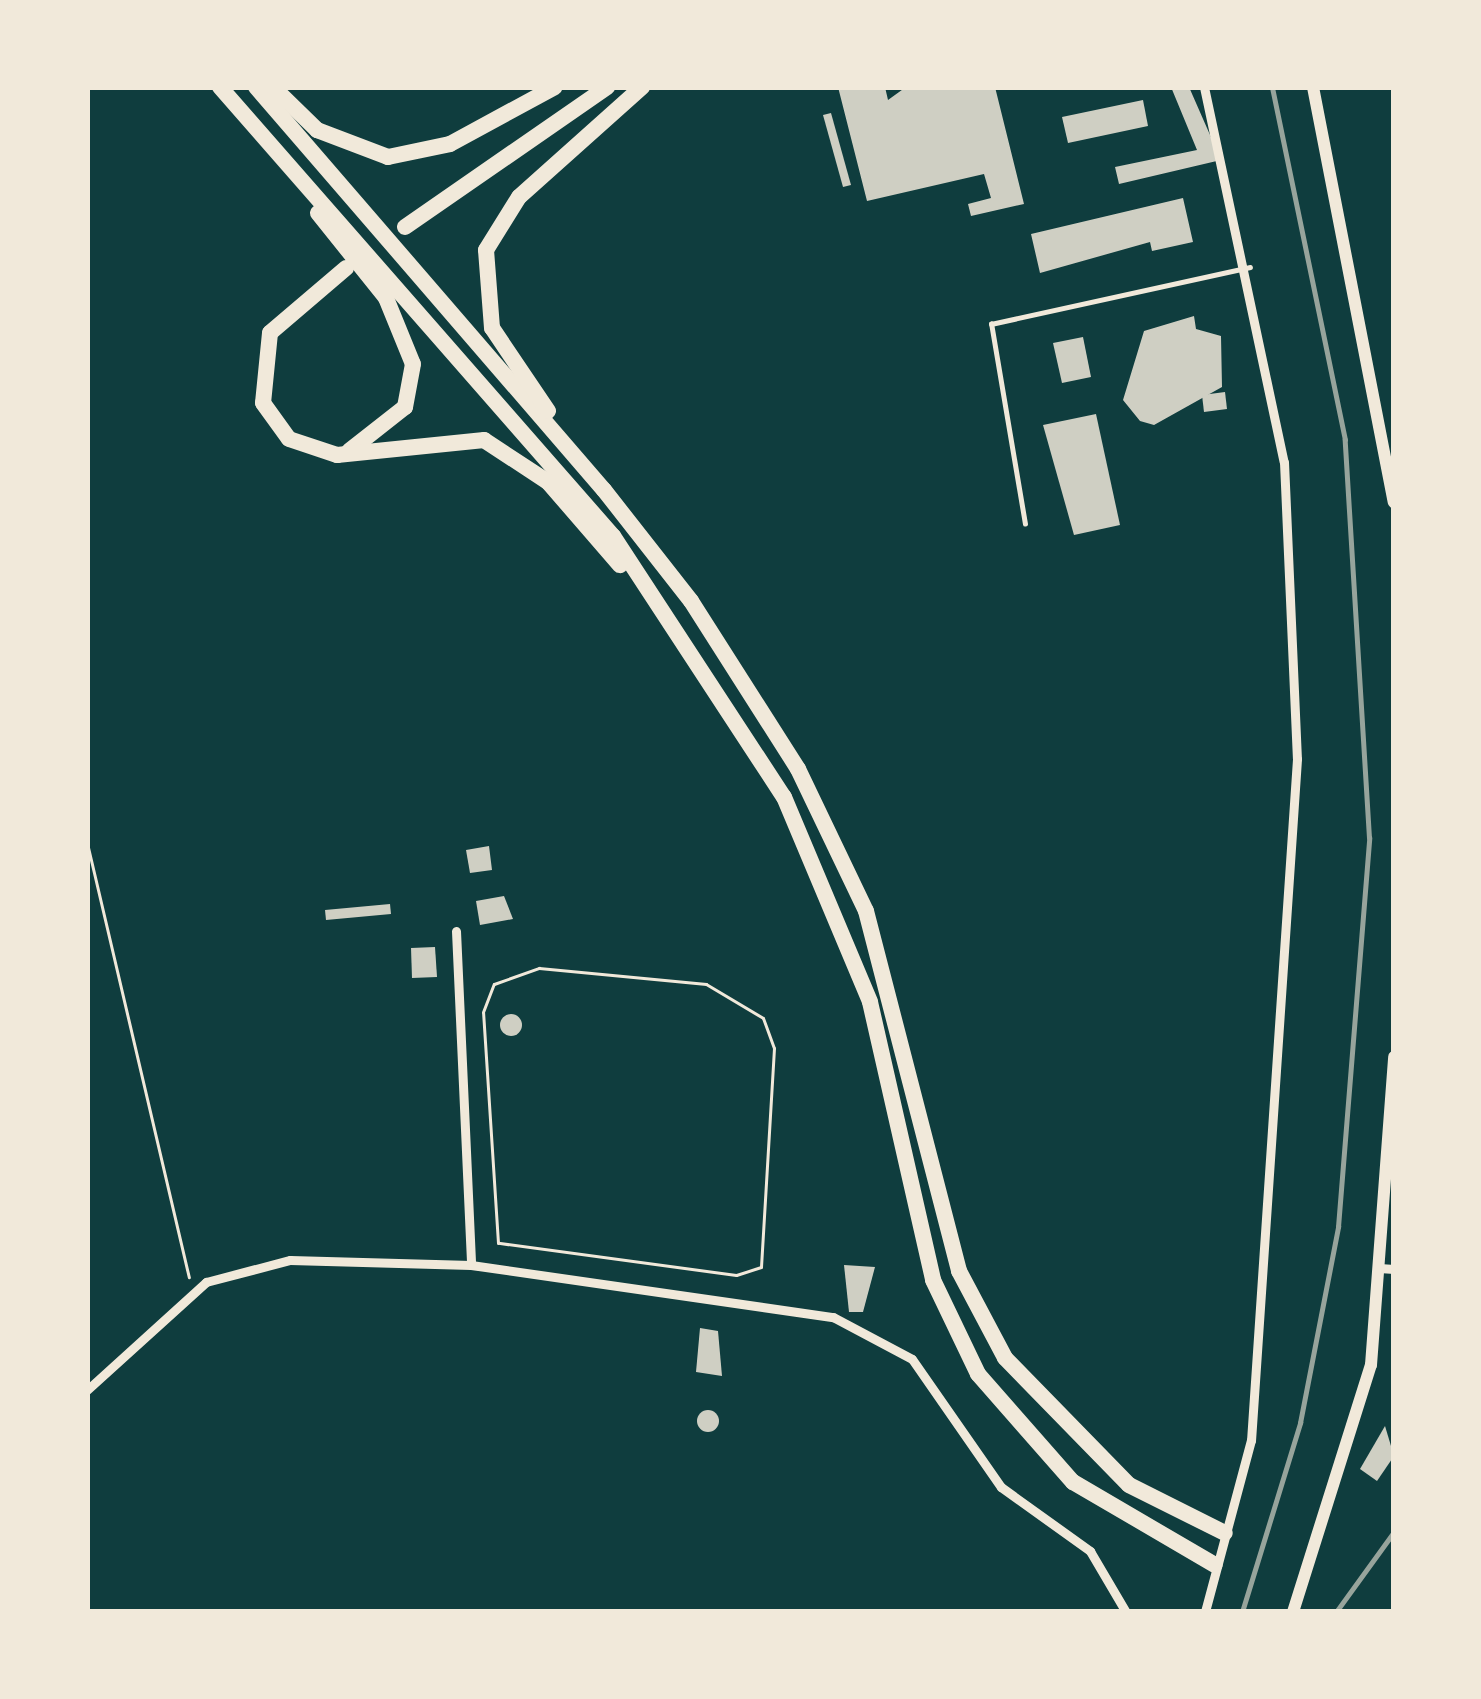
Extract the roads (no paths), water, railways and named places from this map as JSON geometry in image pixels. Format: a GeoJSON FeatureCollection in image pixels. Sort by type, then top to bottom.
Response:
{"type":"FeatureCollection","features":[{"type":"Feature","properties":{"kind":"highway"},"geometry":{"type":"LineString","coordinates":[[220,87],[613,536],[737,718],[844,927],[933,1280],[970,1360],[1073,1482],[1215,1565]]}},
{"type":"Feature","properties":{"kind":"highway"},"geometry":{"type":"LineString","coordinates":[[256,87],[604,490]]}},
{"type":"Feature","properties":{"kind":"highway"},"geometry":{"type":"LineString","coordinates":[[273,87],[317,130],[388,157],[450,144],[555,87]]}},
{"type":"Feature","properties":{"kind":"highway"},"geometry":{"type":"LineString","coordinates":[[405,227],[607,87]]}},
{"type":"Feature","properties":{"kind":"highway"},"geometry":{"type":"LineString","coordinates":[[642,87],[503,214],[482,276],[508,356],[798,769],[866,911],[959,1270],[1005,1358],[1129,1485],[1225,1533]]}},
{"type":"Feature","properties":{"kind":"highway"},"geometry":{"type":"LineString","coordinates":[[234,103],[408,338],[405,407],[388,430],[337,455]]}},
{"type":"Feature","properties":{"kind":"highway"},"geometry":{"type":"LineString","coordinates":[[346,268],[293,305],[259,367],[263,403],[289,439],[337,455],[459,438],[515,454],[600,539],[737,718]]}},
{"type":"Feature","properties":{"kind":"street"},"geometry":{"type":"LineString","coordinates":[[1204,87],[1250,267],[1285,462],[1297,759],[1251,1440],[1204,1612]]}},
{"type":"Feature","properties":{"kind":"street"},"geometry":{"type":"LineString","coordinates":[[1313,87],[1394,502]]}},
{"type":"Feature","properties":{"kind":"street"},"geometry":{"type":"LineString","coordinates":[[456,931],[471,1265]]}},
{"type":"Feature","properties":{"kind":"street"},"geometry":{"type":"LineString","coordinates":[[1293,1612],[1362,1405],[1394,1057]]}},
{"type":"Feature","properties":{"kind":"street"},"geometry":{"type":"LineString","coordinates":[[87,1390],[194,1290],[290,1261],[471,1265],[832,1317],[882,1340],[929,1380],[1001,1487],[1090,1551],[1126,1612]]}},
{"type":"Feature","properties":{"kind":"street"},"geometry":{"type":"LineString","coordinates":[[1378,1268],[1394,1268]]}},
{"type":"Feature","properties":{"kind":"lane"},"geometry":{"type":"LineString","coordinates":[[1025,524],[991,324],[1250,267]]}},
{"type":"Feature","properties":{"kind":"railway"},"geometry":{"type":"LineString","coordinates":[[1242,1612],[1300,1423],[1338,1227],[1369,838],[1345,440],[1272,87]]}},
{"type":"Feature","properties":{"kind":"railway"},"geometry":{"type":"LineString","coordinates":[[1336,1612],[1394,1532]]}}]}
